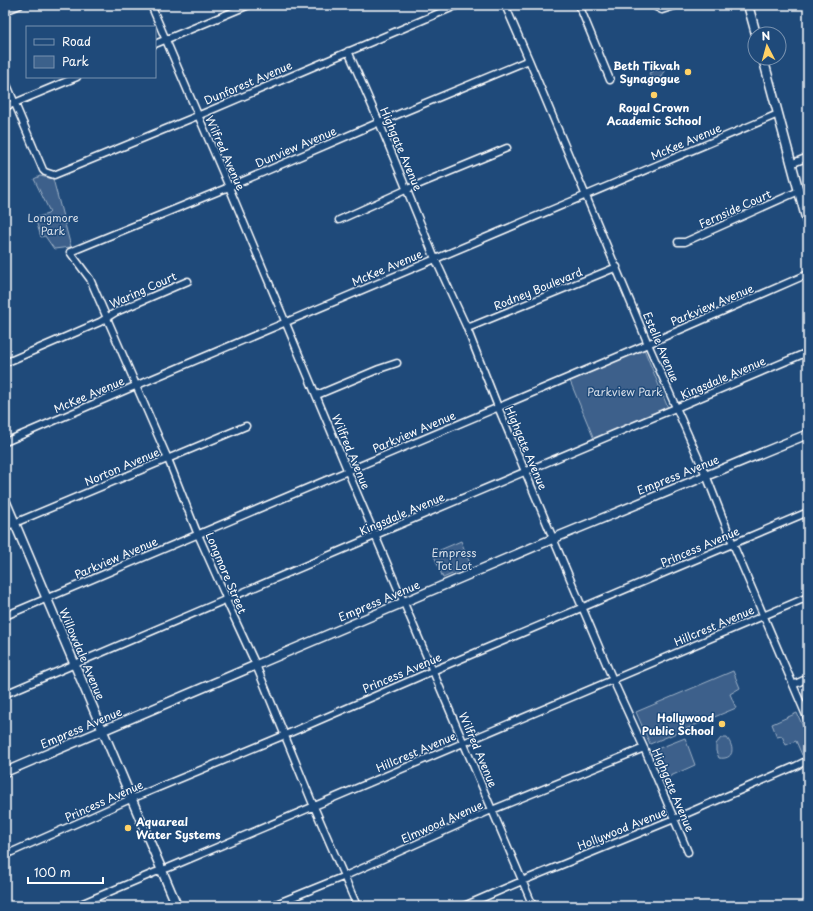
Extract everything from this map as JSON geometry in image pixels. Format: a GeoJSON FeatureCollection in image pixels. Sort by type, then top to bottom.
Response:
{"type":"FeatureCollection","features":[{"type":"Feature","properties":{"kind":"street"},"geometry":{"type":"LineString","coordinates":[[5,11],[20,5]]}},
{"type":"Feature","properties":{"kind":"street","name":"Wilfred Avenue"},"geometry":{"type":"LineString","coordinates":[[151,5],[533,906]]}},
{"type":"Feature","properties":{"kind":"street"},"geometry":{"type":"LineString","coordinates":[[156,44],[249,5]]}},
{"type":"Feature","properties":{"kind":"street","name":"Dunforest Avenue"},"geometry":{"type":"LineString","coordinates":[[15,103],[43,170],[54,175],[458,5]]}},
{"type":"Feature","properties":{"kind":"street","name":"Estelle Avenue"},"geometry":{"type":"LineString","coordinates":[[505,5],[648,344],[706,475],[733,544],[808,720]]}},
{"type":"Feature","properties":{"kind":"street"},"geometry":{"type":"LineString","coordinates":[[579,5],[610,80]]}},
{"type":"Feature","properties":{"kind":"street"},"geometry":{"type":"LineString","coordinates":[[655,5],[662,10],[678,5]]}},
{"type":"Feature","properties":{"kind":"street"},"geometry":{"type":"LineString","coordinates":[[748,5],[754,26]]}},
{"type":"Feature","properties":{"kind":"street","name":"Highgate Avenue"},"geometry":{"type":"LineString","coordinates":[[348,51],[379,122],[435,259],[466,326],[553,539],[688,852]]}},
{"type":"Feature","properties":{"kind":"street","name":"Dunview Avenue"},"geometry":{"type":"LineString","coordinates":[[70,252],[229,187],[379,122],[529,60]]}},
{"type":"Feature","properties":{"kind":"street"},"geometry":{"type":"LineString","coordinates":[[765,66],[808,225]]}},
{"type":"Feature","properties":{"kind":"street"},"geometry":{"type":"LineString","coordinates":[[5,107],[75,78]]}},
{"type":"Feature","properties":{"kind":"street"},"geometry":{"type":"LineString","coordinates":[[5,80],[15,103]]}},
{"type":"Feature","properties":{"kind":"street","name":"McKee Avenue"},"geometry":{"type":"LineString","coordinates":[[5,442],[778,114]]}},
{"type":"Feature","properties":{"kind":"street"},"geometry":{"type":"LineString","coordinates":[[339,220],[407,189],[507,148]]}},
{"type":"Feature","properties":{"kind":"street"},"geometry":{"type":"LineString","coordinates":[[792,164],[808,157]]}},
{"type":"Feature","properties":{"kind":"street","name":"Fernside Court"},"geometry":{"type":"LineString","coordinates":[[678,242],[686,242],[799,191]]}},
{"type":"Feature","properties":{"kind":"street","name":"Longmore Street"},"geometry":{"type":"LineString","coordinates":[[70,252],[90,279],[168,459],[226,600],[256,665],[314,807],[357,906]]}},
{"type":"Feature","properties":{"kind":"street","name":"Rodney Boulevard"},"geometry":{"type":"LineString","coordinates":[[466,326],[470,327],[617,268]]}},
{"type":"Feature","properties":{"kind":"street","name":"Parkview Avenue"},"geometry":{"type":"LineString","coordinates":[[5,616],[648,344],[808,274]]}},
{"type":"Feature","properties":{"kind":"street","name":"Waring Court"},"geometry":{"type":"LineString","coordinates":[[5,363],[100,322],[116,312],[188,282]]}},
{"type":"Feature","properties":{"kind":"street","name":"Kingsdale Avenue"},"geometry":{"type":"LineString","coordinates":[[5,694],[808,352]]}},
{"type":"Feature","properties":{"kind":"street"},"geometry":{"type":"LineString","coordinates":[[317,395],[397,363]]}},
{"type":"Feature","properties":{"kind":"street","name":"Norton Avenue"},"geometry":{"type":"LineString","coordinates":[[5,527],[246,426]]}},
{"type":"Feature","properties":{"kind":"street","name":"Empress Avenue"},"geometry":{"type":"LineString","coordinates":[[5,772],[553,539],[808,434]]}},
{"type":"Feature","properties":{"kind":"street","name":"Willowdale Avenue"},"geometry":{"type":"LineString","coordinates":[[5,500],[177,906]]}},
{"type":"Feature","properties":{"kind":"street","name":"Princess Avenue"},"geometry":{"type":"LineString","coordinates":[[5,855],[132,799],[808,512]]}},
{"type":"Feature","properties":{"kind":"street","name":"Hillcrest Avenue"},"geometry":{"type":"LineString","coordinates":[[76,906],[314,807],[808,597]]}},
{"type":"Feature","properties":{"kind":"street"},"geometry":{"type":"LineString","coordinates":[[793,685],[808,678]]}},
{"type":"Feature","properties":{"kind":"street","name":"Elmwood Avenue"},"geometry":{"type":"LineString","coordinates":[[270,906],[345,876],[492,810],[644,748]]}},
{"type":"Feature","properties":{"kind":"street","name":"Hollywood Avenue"},"geometry":{"type":"LineString","coordinates":[[464,906],[674,819],[808,760]]}},
{"type":"Feature","properties":{"kind":"green space"},"geometry":{"type":"Polygon","coordinates":[[[662,67],[664,71],[661,77],[652,81],[649,73],[662,67]]]}},
{"type":"Feature","properties":{"kind":"green space","name":"Longmore Park"},"geometry":{"type":"Polygon","coordinates":[[[40,176],[53,179],[71,247],[54,249],[45,236],[41,237],[34,218],[50,212],[34,179],[40,176]]]}},
{"type":"Feature","properties":{"kind":"green space","name":"Parkview Park"},"geometry":{"type":"Polygon","coordinates":[[[644,349],[668,408],[594,439],[570,381],[644,349]]]}},
{"type":"Feature","properties":{"kind":"green space","name":"Empress Tot Lot"},"geometry":{"type":"Polygon","coordinates":[[[461,541],[471,566],[443,578],[433,553],[461,541]]]}},
{"type":"Feature","properties":{"kind":"green space"},"geometry":{"type":"Polygon","coordinates":[[[733,671],[740,688],[730,694],[736,708],[650,744],[636,712],[733,671]]]}},
{"type":"Feature","properties":{"kind":"green space"},"geometry":{"type":"Polygon","coordinates":[[[797,713],[808,738],[808,752],[802,755],[796,741],[786,745],[782,736],[777,737],[772,724],[797,713]]]}},
{"type":"Feature","properties":{"kind":"green space"},"geometry":{"type":"Polygon","coordinates":[[[685,738],[695,765],[664,779],[652,751],[685,738]]]}},
{"type":"Feature","properties":{"kind":"green space"},"geometry":{"type":"Polygon","coordinates":[[[721,738],[727,738],[730,742],[732,752],[728,757],[719,758],[716,751],[716,744],[721,738]]]}},
{"type":"Feature","properties":{"kind":"place","name":"Beth Tikvah Synagogue"},"geometry":{"type":"Point","coordinates":[688,72]}},
{"type":"Feature","properties":{"kind":"place","name":"Royal Crown Academic School"},"geometry":{"type":"Point","coordinates":[654,95]}},
{"type":"Feature","properties":{"kind":"place","name":"Hollywood Public School"},"geometry":{"type":"Point","coordinates":[722,724]}},
{"type":"Feature","properties":{"kind":"place","name":"Aquareal Water Systems"},"geometry":{"type":"Point","coordinates":[128,828]}}]}
